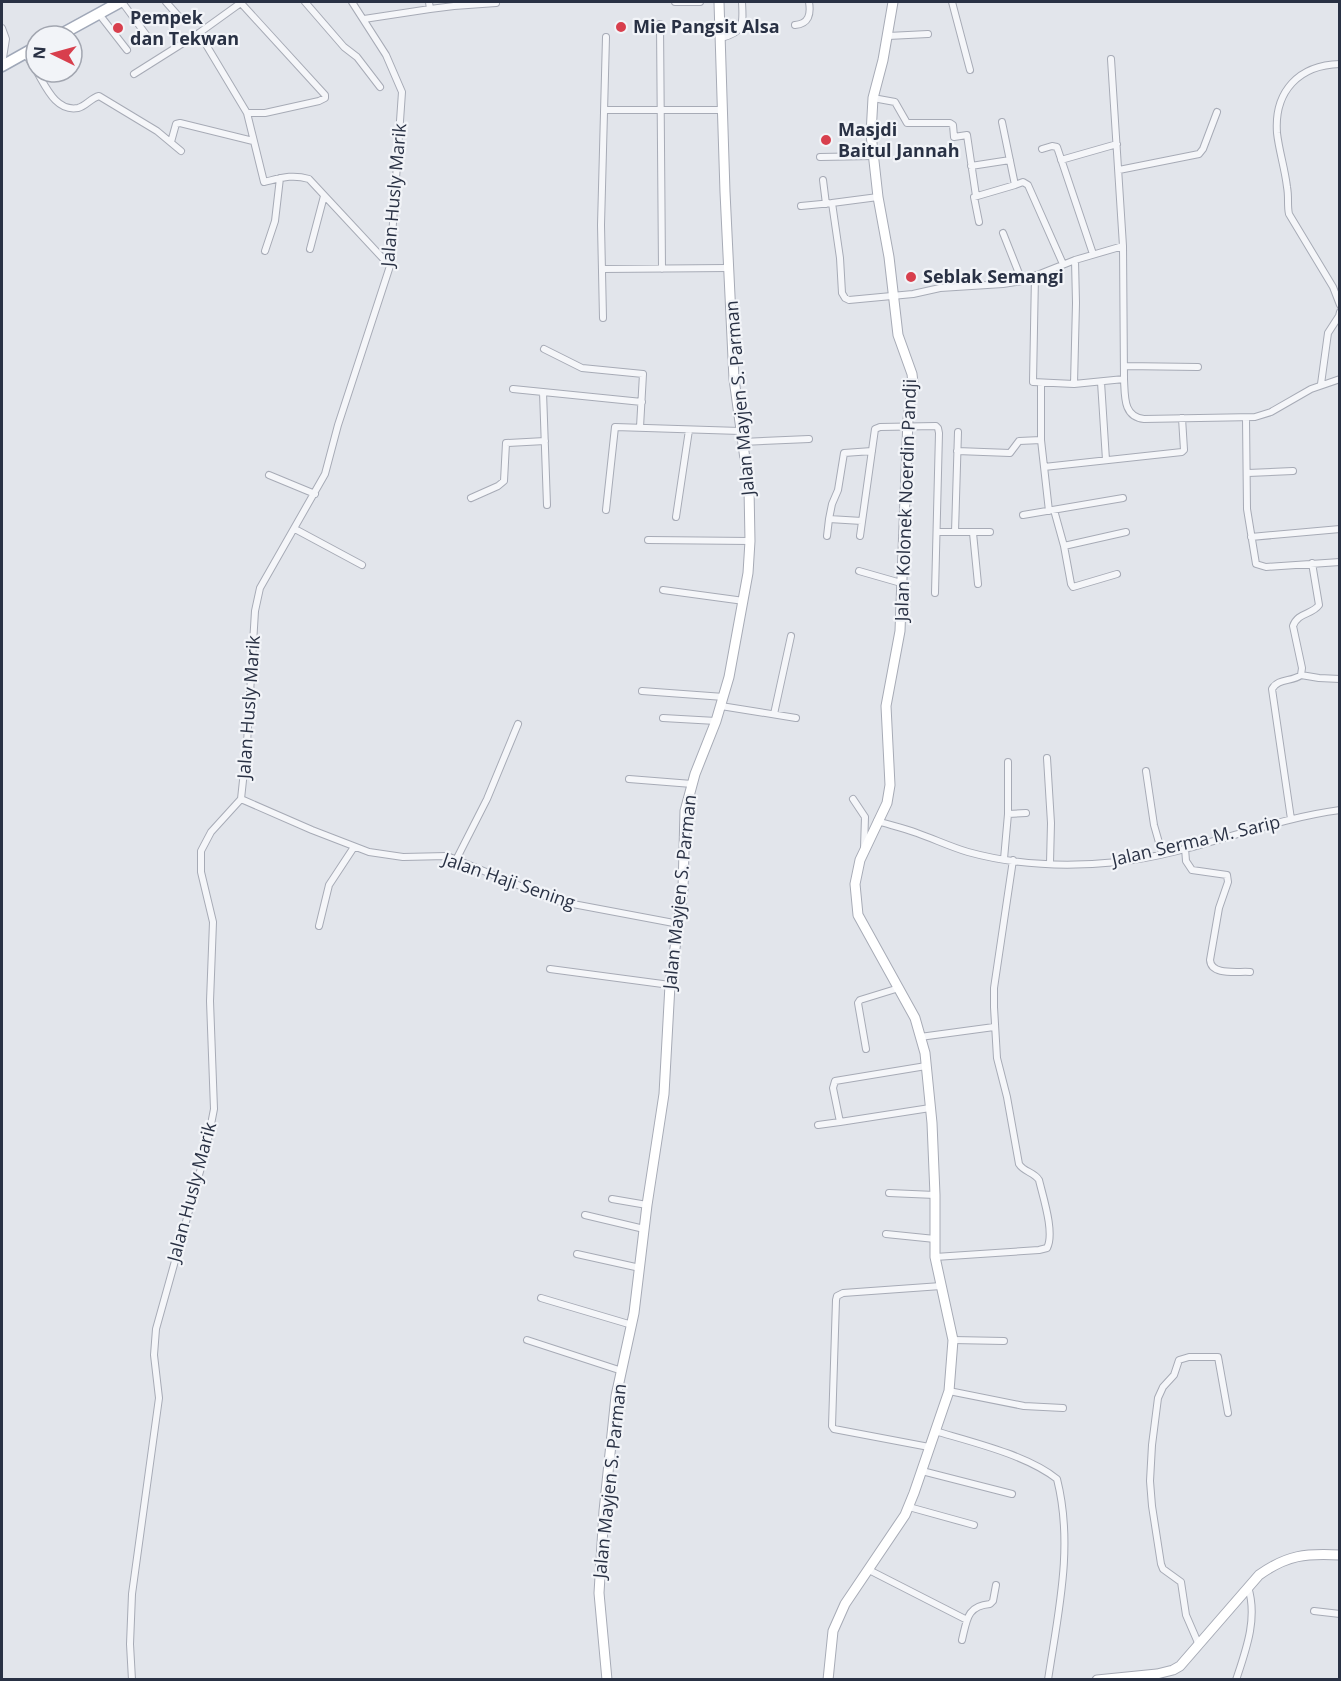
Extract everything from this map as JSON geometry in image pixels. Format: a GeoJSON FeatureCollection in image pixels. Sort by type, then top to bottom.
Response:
{"type":"FeatureCollection","features":[{"type":"Feature","properties":{"kind":"main road"},"geometry":{"type":"LineString","coordinates":[[80,24],[121,2]]}},
{"type":"Feature","properties":{"kind":"main road"},"geometry":{"type":"LineString","coordinates":[[2,65],[24,54]]}},
{"type":"Feature","properties":{"kind":"street"},"geometry":{"type":"LineString","coordinates":[[121,2],[150,40]]}},
{"type":"Feature","properties":{"kind":"street"},"geometry":{"type":"LineString","coordinates":[[166,2],[181,19]]}},
{"type":"Feature","properties":{"kind":"street"},"geometry":{"type":"LineString","coordinates":[[134,74],[199,33],[241,2],[325,98],[276,111],[258,114],[247,112],[199,33]]}},
{"type":"Feature","properties":{"kind":"street"},"geometry":{"type":"LineString","coordinates":[[305,2],[344,47],[357,57],[380,87]]}},
{"type":"Feature","properties":{"kind":"street","name":"Jalan Husly Marik"},"geometry":{"type":"LineString","coordinates":[[132,1680],[130,1644],[132,1594],[159,1398],[154,1354],[156,1329],[206,1150],[214,1109],[210,1001],[213,922],[201,872],[200,857],[212,832],[241,799],[246,762],[257,600],[267,576],[325,474],[338,425],[390,266],[402,92],[386,55],[352,2]]}},
{"type":"Feature","properties":{"kind":"street"},"geometry":{"type":"LineString","coordinates":[[429,2],[430,9]]}},
{"type":"Feature","properties":{"kind":"street"},"geometry":{"type":"LineString","coordinates":[[675,2],[700,2]]}},
{"type":"Feature","properties":{"kind":"street","name":"Jalan Mayjen S. Parman"},"geometry":{"type":"LineString","coordinates":[[607,1680],[600,1617],[600,1574],[612,1427],[641,1269],[647,1205],[664,1094],[670,985],[684,869],[685,811],[692,784],[716,721],[734,659],[744,601],[750,541],[749,488],[734,379],[719,2]]}},
{"type":"Feature","properties":{"kind":"street"},"geometry":{"type":"LineString","coordinates":[[721,38],[739,31],[742,24],[742,2]]}},
{"type":"Feature","properties":{"kind":"street"},"geometry":{"type":"LineString","coordinates":[[795,25],[803,25],[807,22],[809,2]]}},
{"type":"Feature","properties":{"kind":"street","name":"Jalan Kolonek Noerdin Pandji"},"geometry":{"type":"LineString","coordinates":[[893,2],[888,36],[873,98],[871,118],[873,156],[898,335],[914,383],[908,428],[898,646],[886,706],[890,784],[887,803],[863,852],[855,884],[858,915],[915,1018],[925,1053],[935,1195],[935,1257],[954,1340]]}},
{"type":"Feature","properties":{"kind":"street"},"geometry":{"type":"LineString","coordinates":[[952,2],[970,70]]}},
{"type":"Feature","properties":{"kind":"street"},"geometry":{"type":"LineString","coordinates":[[364,18],[496,3]]}},
{"type":"Feature","properties":{"kind":"street"},"geometry":{"type":"LineString","coordinates":[[99,14],[128,50]]}},
{"type":"Feature","properties":{"kind":"street"},"geometry":{"type":"LineString","coordinates":[[660,24],[662,270]]}},
{"type":"Feature","properties":{"kind":"street"},"geometry":{"type":"LineString","coordinates":[[2,28],[6,39],[2,65]]}},
{"type":"Feature","properties":{"kind":"street"},"geometry":{"type":"LineString","coordinates":[[888,36],[928,34]]}},
{"type":"Feature","properties":{"kind":"street"},"geometry":{"type":"LineString","coordinates":[[603,318],[601,225],[606,37]]}},
{"type":"Feature","properties":{"kind":"street"},"geometry":{"type":"LineString","coordinates":[[1111,59],[1123,246],[1124,380],[1129,413],[1144,419],[1263,416],[1322,384],[1340,379]]}},
{"type":"Feature","properties":{"kind":"street"},"geometry":{"type":"LineString","coordinates":[[1339,301],[1334,287],[1289,214],[1277,130],[1283,97],[1296,78],[1305,71],[1324,64],[1340,64]]}},
{"type":"Feature","properties":{"kind":"street"},"geometry":{"type":"LineString","coordinates":[[45,84],[57,102],[63,106],[79,108],[94,97],[100,97],[151,127],[181,151]]}},
{"type":"Feature","properties":{"kind":"street"},"geometry":{"type":"LineString","coordinates":[[873,98],[895,102],[907,123],[952,124],[954,137],[967,135],[976,196],[974,200],[979,222]]}},
{"type":"Feature","properties":{"kind":"street"},"geometry":{"type":"LineString","coordinates":[[604,110],[723,110]]}},
{"type":"Feature","properties":{"kind":"street"},"geometry":{"type":"LineString","coordinates":[[247,112],[264,182]]}},
{"type":"Feature","properties":{"kind":"street"},"geometry":{"type":"LineString","coordinates":[[1119,170],[1199,154],[1217,112]]}},
{"type":"Feature","properties":{"kind":"street"},"geometry":{"type":"LineString","coordinates":[[1002,122],[1015,185]]}},
{"type":"Feature","properties":{"kind":"street"},"geometry":{"type":"LineString","coordinates":[[171,142],[174,128],[180,123],[253,141]]}},
{"type":"Feature","properties":{"kind":"street"},"geometry":{"type":"LineString","coordinates":[[1061,160],[1117,144]]}},
{"type":"Feature","properties":{"kind":"street"},"geometry":{"type":"LineString","coordinates":[[1042,149],[1056,146],[1093,254]]}},
{"type":"Feature","properties":{"kind":"street"},"geometry":{"type":"LineString","coordinates":[[820,157],[873,156]]}},
{"type":"Feature","properties":{"kind":"street"},"geometry":{"type":"LineString","coordinates":[[971,166],[1010,160]]}},
{"type":"Feature","properties":{"kind":"street"},"geometry":{"type":"LineString","coordinates":[[255,182],[295,175],[309,179],[390,266]]}},
{"type":"Feature","properties":{"kind":"street"},"geometry":{"type":"LineString","coordinates":[[265,251],[275,221],[280,178]]}},
{"type":"Feature","properties":{"kind":"street"},"geometry":{"type":"LineString","coordinates":[[823,180],[840,258],[843,296],[855,300],[940,288],[1003,284],[1022,280],[1075,260],[1123,246]]}},
{"type":"Feature","properties":{"kind":"street"},"geometry":{"type":"LineString","coordinates":[[976,196],[1025,182],[1064,264]]}},
{"type":"Feature","properties":{"kind":"street"},"geometry":{"type":"LineString","coordinates":[[310,249],[324,196]]}},
{"type":"Feature","properties":{"kind":"street"},"geometry":{"type":"LineString","coordinates":[[801,206],[878,196]]}},
{"type":"Feature","properties":{"kind":"street"},"geometry":{"type":"LineString","coordinates":[[1003,233],[1022,280]]}},
{"type":"Feature","properties":{"kind":"street"},"geometry":{"type":"LineString","coordinates":[[1074,384],[1077,303],[1075,260]]}},
{"type":"Feature","properties":{"kind":"street"},"geometry":{"type":"LineString","coordinates":[[602,269],[729,268]]}},
{"type":"Feature","properties":{"kind":"street"},"geometry":{"type":"LineString","coordinates":[[1035,275],[1032,379],[1035,383],[1074,384],[1124,380]]}},
{"type":"Feature","properties":{"kind":"street"},"geometry":{"type":"LineString","coordinates":[[1322,384],[1328,333],[1340,312]]}},
{"type":"Feature","properties":{"kind":"street"},"geometry":{"type":"LineString","coordinates":[[544,350],[582,368],[643,374],[640,427]]}},
{"type":"Feature","properties":{"kind":"street"},"geometry":{"type":"LineString","coordinates":[[1124,366],[1198,367]]}},
{"type":"Feature","properties":{"kind":"street"},"geometry":{"type":"LineString","coordinates":[[1101,382],[1106,460]]}},
{"type":"Feature","properties":{"kind":"street"},"geometry":{"type":"LineString","coordinates":[[1041,383],[1041,440],[1044,467],[1052,510],[1064,546],[1071,584],[1073,587],[1117,574]]}},
{"type":"Feature","properties":{"kind":"street"},"geometry":{"type":"LineString","coordinates":[[513,389],[642,402]]}},
{"type":"Feature","properties":{"kind":"street"},"geometry":{"type":"LineString","coordinates":[[543,392],[548,505]]}},
{"type":"Feature","properties":{"kind":"street"},"geometry":{"type":"LineString","coordinates":[[1044,467],[1182,452],[1185,445],[1182,418]]}},
{"type":"Feature","properties":{"kind":"street"},"geometry":{"type":"LineString","coordinates":[[1246,418],[1248,509],[1254,559],[1260,566],[1266,567],[1340,562]]}},
{"type":"Feature","properties":{"kind":"street"},"geometry":{"type":"LineString","coordinates":[[860,536],[875,429],[933,425],[938,428],[938,532],[935,593]]}},
{"type":"Feature","properties":{"kind":"street"},"geometry":{"type":"LineString","coordinates":[[606,510],[614,428],[620,426],[740,431]]}},
{"type":"Feature","properties":{"kind":"street"},"geometry":{"type":"LineString","coordinates":[[676,517],[689,430]]}},
{"type":"Feature","properties":{"kind":"street"},"geometry":{"type":"LineString","coordinates":[[955,532],[958,432]]}},
{"type":"Feature","properties":{"kind":"street"},"geometry":{"type":"LineString","coordinates":[[742,442],[809,439]]}},
{"type":"Feature","properties":{"kind":"street"},"geometry":{"type":"LineString","coordinates":[[957,451],[1010,453],[1020,441],[1041,440]]}},
{"type":"Feature","properties":{"kind":"street"},"geometry":{"type":"LineString","coordinates":[[471,498],[504,481],[506,443],[545,441]]}},
{"type":"Feature","properties":{"kind":"street"},"geometry":{"type":"LineString","coordinates":[[827,536],[831,504],[838,490],[844,453],[872,451]]}},
{"type":"Feature","properties":{"kind":"street"},"geometry":{"type":"LineString","coordinates":[[1248,473],[1293,471]]}},
{"type":"Feature","properties":{"kind":"street"},"geometry":{"type":"LineString","coordinates":[[269,475],[315,494]]}},
{"type":"Feature","properties":{"kind":"street"},"geometry":{"type":"LineString","coordinates":[[1023,515],[1123,498]]}},
{"type":"Feature","properties":{"kind":"street"},"geometry":{"type":"LineString","coordinates":[[829,519],[862,521]]}},
{"type":"Feature","properties":{"kind":"street"},"geometry":{"type":"LineString","coordinates":[[295,529],[362,565]]}},
{"type":"Feature","properties":{"kind":"street"},"geometry":{"type":"LineString","coordinates":[[1251,537],[1340,529]]}},
{"type":"Feature","properties":{"kind":"street"},"geometry":{"type":"LineString","coordinates":[[938,532],[990,532]]}},
{"type":"Feature","properties":{"kind":"street"},"geometry":{"type":"LineString","coordinates":[[1064,546],[1126,532]]}},
{"type":"Feature","properties":{"kind":"street"},"geometry":{"type":"LineString","coordinates":[[974,533],[978,584]]}},
{"type":"Feature","properties":{"kind":"street"},"geometry":{"type":"LineString","coordinates":[[648,540],[750,541]]}},
{"type":"Feature","properties":{"kind":"street"},"geometry":{"type":"LineString","coordinates":[[1301,675],[1302,668],[1293,626],[1298,617],[1314,610],[1319,605],[1312,563]]}},
{"type":"Feature","properties":{"kind":"street"},"geometry":{"type":"LineString","coordinates":[[859,571],[901,583]]}},
{"type":"Feature","properties":{"kind":"street"},"geometry":{"type":"LineString","coordinates":[[663,590],[744,601]]}},
{"type":"Feature","properties":{"kind":"street"},"geometry":{"type":"LineString","coordinates":[[774,714],[791,636]]}},
{"type":"Feature","properties":{"kind":"street"},"geometry":{"type":"LineString","coordinates":[[1291,819],[1272,689],[1277,683],[1301,675],[1340,679]]}},
{"type":"Feature","properties":{"kind":"street"},"geometry":{"type":"LineString","coordinates":[[642,691],[722,701],[796,718]]}},
{"type":"Feature","properties":{"kind":"street"},"geometry":{"type":"LineString","coordinates":[[663,718],[716,721]]}},
{"type":"Feature","properties":{"kind":"street"},"geometry":{"type":"LineString","coordinates":[[456,860],[487,799],[518,724]]}},
{"type":"Feature","properties":{"kind":"street"},"geometry":{"type":"LineString","coordinates":[[1047,758],[1052,823],[1050,863]]}},
{"type":"Feature","properties":{"kind":"street"},"geometry":{"type":"LineString","coordinates":[[1004,859],[1008,814],[1008,762]]}},
{"type":"Feature","properties":{"kind":"street"},"geometry":{"type":"LineString","coordinates":[[1146,771],[1154,825],[1162,853]]}},
{"type":"Feature","properties":{"kind":"street"},"geometry":{"type":"LineString","coordinates":[[629,779],[692,784]]}},
{"type":"Feature","properties":{"kind":"street","name":"Jalan Haji Sening"},"geometry":{"type":"LineString","coordinates":[[241,799],[369,852],[388,856],[447,856],[556,901],[679,924]]}},
{"type":"Feature","properties":{"kind":"street"},"geometry":{"type":"LineString","coordinates":[[853,799],[865,817],[863,852]]}},
{"type":"Feature","properties":{"kind":"street","name":"Jalan Serma M. Sarip"},"geometry":{"type":"LineString","coordinates":[[877,821],[914,831],[967,852],[1013,860],[1094,864],[1120,862],[1185,848],[1291,819],[1340,810]]}},
{"type":"Feature","properties":{"kind":"street"},"geometry":{"type":"LineString","coordinates":[[1008,814],[1026,813]]}},
{"type":"Feature","properties":{"kind":"street"},"geometry":{"type":"LineString","coordinates":[[319,926],[329,885],[354,847]]}},
{"type":"Feature","properties":{"kind":"street"},"geometry":{"type":"LineString","coordinates":[[1185,848],[1186,861],[1192,870],[1227,875],[1228,882],[1219,909],[1210,960],[1211,966],[1222,971],[1250,972]]}},
{"type":"Feature","properties":{"kind":"street"},"geometry":{"type":"LineString","coordinates":[[935,1257],[1039,1250],[1047,1248],[1049,1244],[1050,1234],[1039,1180],[1022,1169],[1019,1164],[1007,1097],[997,1058],[994,1027],[994,988],[1013,860]]}},
{"type":"Feature","properties":{"kind":"street"},"geometry":{"type":"LineString","coordinates":[[550,969],[670,985]]}},
{"type":"Feature","properties":{"kind":"street"},"geometry":{"type":"LineString","coordinates":[[866,1049],[859,1001],[898,988]]}},
{"type":"Feature","properties":{"kind":"street"},"geometry":{"type":"LineString","coordinates":[[920,1037],[994,1027]]}},
{"type":"Feature","properties":{"kind":"street"},"geometry":{"type":"LineString","coordinates":[[840,1122],[833,1088],[835,1081],[926,1065]]}},
{"type":"Feature","properties":{"kind":"street"},"geometry":{"type":"LineString","coordinates":[[818,1125],[930,1108]]}},
{"type":"Feature","properties":{"kind":"street"},"geometry":{"type":"LineString","coordinates":[[889,1193],[935,1195]]}},
{"type":"Feature","properties":{"kind":"street"},"geometry":{"type":"LineString","coordinates":[[612,1199],[647,1205]]}},
{"type":"Feature","properties":{"kind":"street"},"geometry":{"type":"LineString","coordinates":[[585,1215],[644,1229]]}},
{"type":"Feature","properties":{"kind":"street"},"geometry":{"type":"LineString","coordinates":[[885,1234],[935,1239]]}},
{"type":"Feature","properties":{"kind":"street"},"geometry":{"type":"LineString","coordinates":[[577,1254],[641,1269]]}},
{"type":"Feature","properties":{"kind":"street"},"geometry":{"type":"LineString","coordinates":[[929,1447],[834,1429],[832,1426],[836,1300],[837,1296],[843,1293],[940,1286]]}},
{"type":"Feature","properties":{"kind":"street"},"geometry":{"type":"LineString","coordinates":[[541,1298],[632,1325]]}},
{"type":"Feature","properties":{"kind":"street"},"geometry":{"type":"LineString","coordinates":[[527,1340],[622,1371]]}},
{"type":"Feature","properties":{"kind":"street"},"geometry":{"type":"LineString","coordinates":[[828,1680],[833,1631],[845,1604],[909,1508],[949,1391],[954,1340],[1004,1341]]}},
{"type":"Feature","properties":{"kind":"street"},"geometry":{"type":"LineString","coordinates":[[1199,1645],[1186,1615],[1181,1582],[1163,1569],[1161,1564],[1152,1506],[1152,1457],[1158,1398],[1163,1387],[1174,1375],[1179,1360],[1189,1357],[1218,1358],[1228,1413]]}},
{"type":"Feature","properties":{"kind":"street"},"geometry":{"type":"LineString","coordinates":[[949,1391],[1024,1406],[1063,1408]]}},
{"type":"Feature","properties":{"kind":"street"},"geometry":{"type":"LineString","coordinates":[[935,1431],[983,1444],[1013,1456],[1057,1479],[1064,1511],[1064,1575],[1048,1680]]}},
{"type":"Feature","properties":{"kind":"street"},"geometry":{"type":"LineString","coordinates":[[922,1471],[1012,1494]]}},
{"type":"Feature","properties":{"kind":"street"},"geometry":{"type":"LineString","coordinates":[[909,1508],[974,1526]]}},
{"type":"Feature","properties":{"kind":"street"},"geometry":{"type":"LineString","coordinates":[[1097,1680],[1157,1674],[1173,1670],[1188,1658],[1259,1575],[1282,1560],[1299,1555],[1340,1555]]}},
{"type":"Feature","properties":{"kind":"street"},"geometry":{"type":"LineString","coordinates":[[869,1570],[967,1620]]}},
{"type":"Feature","properties":{"kind":"street"},"geometry":{"type":"LineString","coordinates":[[962,1640],[967,1620],[973,1609],[978,1605],[990,1604],[993,1601],[996,1586]]}},
{"type":"Feature","properties":{"kind":"street"},"geometry":{"type":"LineString","coordinates":[[1236,1680],[1250,1635],[1251,1597],[1248,1587]]}},
{"type":"Feature","properties":{"kind":"street"},"geometry":{"type":"LineString","coordinates":[[1314,1611],[1340,1614]]}},
{"type":"Feature","properties":{"kind":"place","name":"Mie Pangsit Alsa"},"geometry":{"type":"Point","coordinates":[621,27]}},
{"type":"Feature","properties":{"kind":"place","name":"Pempek dan Tekwan"},"geometry":{"type":"Point","coordinates":[118,28]}},
{"type":"Feature","properties":{"kind":"place","name":"Masjdi Baitul Jannah"},"geometry":{"type":"Point","coordinates":[826,140]}},
{"type":"Feature","properties":{"kind":"place","name":"Seblak Semangi"},"geometry":{"type":"Point","coordinates":[911,277]}}]}
